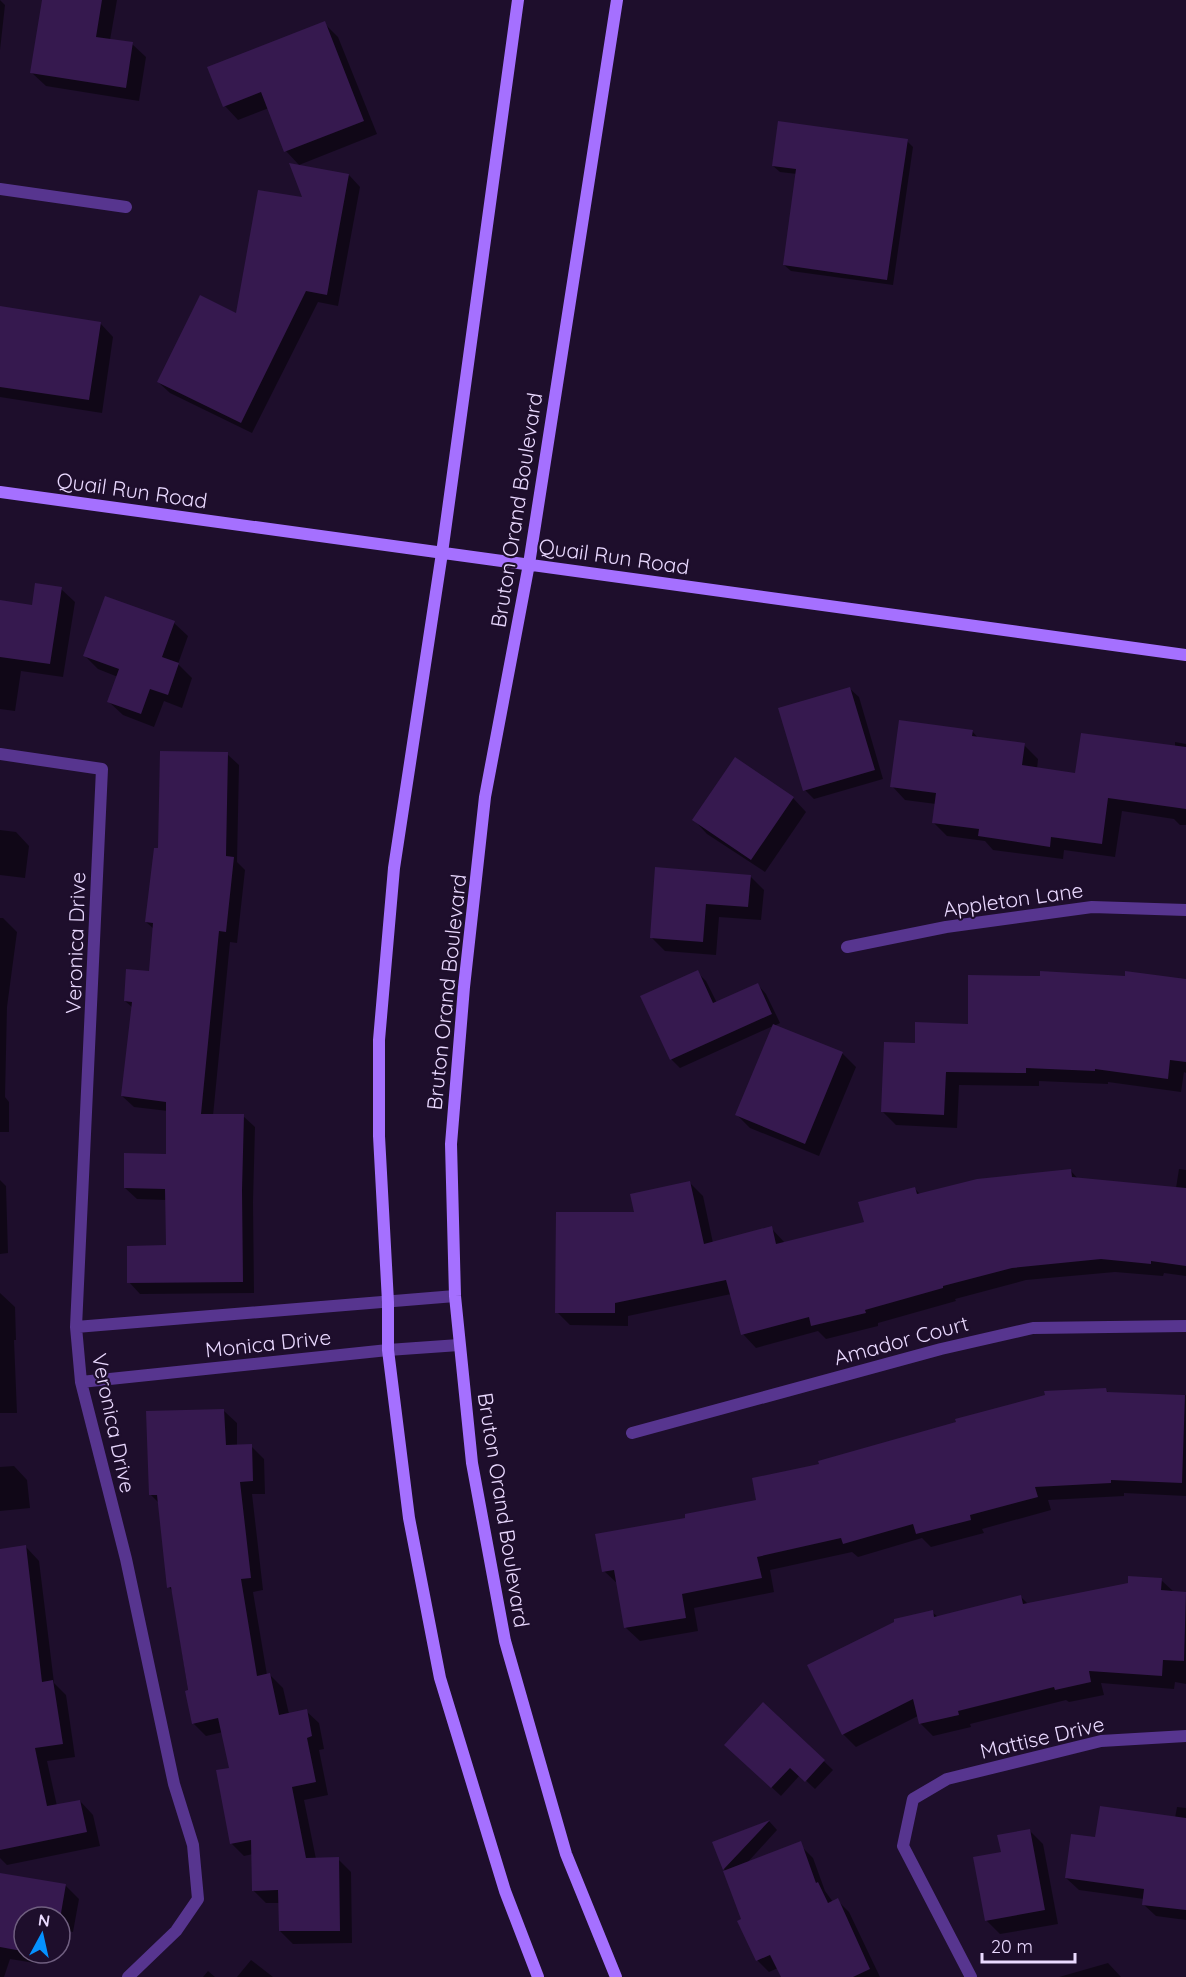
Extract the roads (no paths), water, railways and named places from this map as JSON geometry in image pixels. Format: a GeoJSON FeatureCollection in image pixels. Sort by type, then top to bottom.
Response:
{"type":"FeatureCollection","features":[{"type":"Feature","properties":{"kind":"main road"},"geometry":{"type":"LineString","coordinates":[[518,0],[442,553],[394,868],[379,1040],[379,1136],[388,1302],[388,1350],[409,1518],[440,1678],[505,1891],[538,1977]]}},
{"type":"Feature","properties":{"kind":"main road","name":"Bruton Orand Boulevard"},"geometry":{"type":"LineString","coordinates":[[616,1977],[566,1854],[506,1641],[472,1462],[459,1345],[455,1296],[451,1144],[464,987],[485,797],[529,564],[617,0]]}},
{"type":"Feature","properties":{"kind":"main road","name":"Quail Run Road"},"geometry":{"type":"LineString","coordinates":[[0,492],[1186,655]]}},
{"type":"Feature","properties":{"kind":"street"},"geometry":{"type":"LineString","coordinates":[[0,189],[126,207]]}},
{"type":"Feature","properties":{"kind":"street","name":"Veronica Drive"},"geometry":{"type":"LineString","coordinates":[[0,754],[102,769],[76,1327],[81,1382],[126,1559],[174,1784],[193,1845],[198,1899],[176,1931],[128,1977]]}},
{"type":"Feature","properties":{"kind":"street","name":"Appleton Lane"},"geometry":{"type":"LineString","coordinates":[[847,947],[946,927],[1092,907],[1186,910]]}},
{"type":"Feature","properties":{"kind":"street","name":"Monica Drive"},"geometry":{"type":"LineString","coordinates":[[76,1327],[455,1296]]}},
{"type":"Feature","properties":{"kind":"street","name":"Amador Court"},"geometry":{"type":"LineString","coordinates":[[632,1433],[941,1349],[1033,1328],[1186,1326]]}},
{"type":"Feature","properties":{"kind":"street","name":"Monica Drive"},"geometry":{"type":"LineString","coordinates":[[81,1382],[388,1350],[459,1345]]}},
{"type":"Feature","properties":{"kind":"street","name":"Mattise Drive"},"geometry":{"type":"LineString","coordinates":[[971,1977],[903,1846],[913,1799],[947,1779],[1101,1741],[1186,1736]]}}]}
